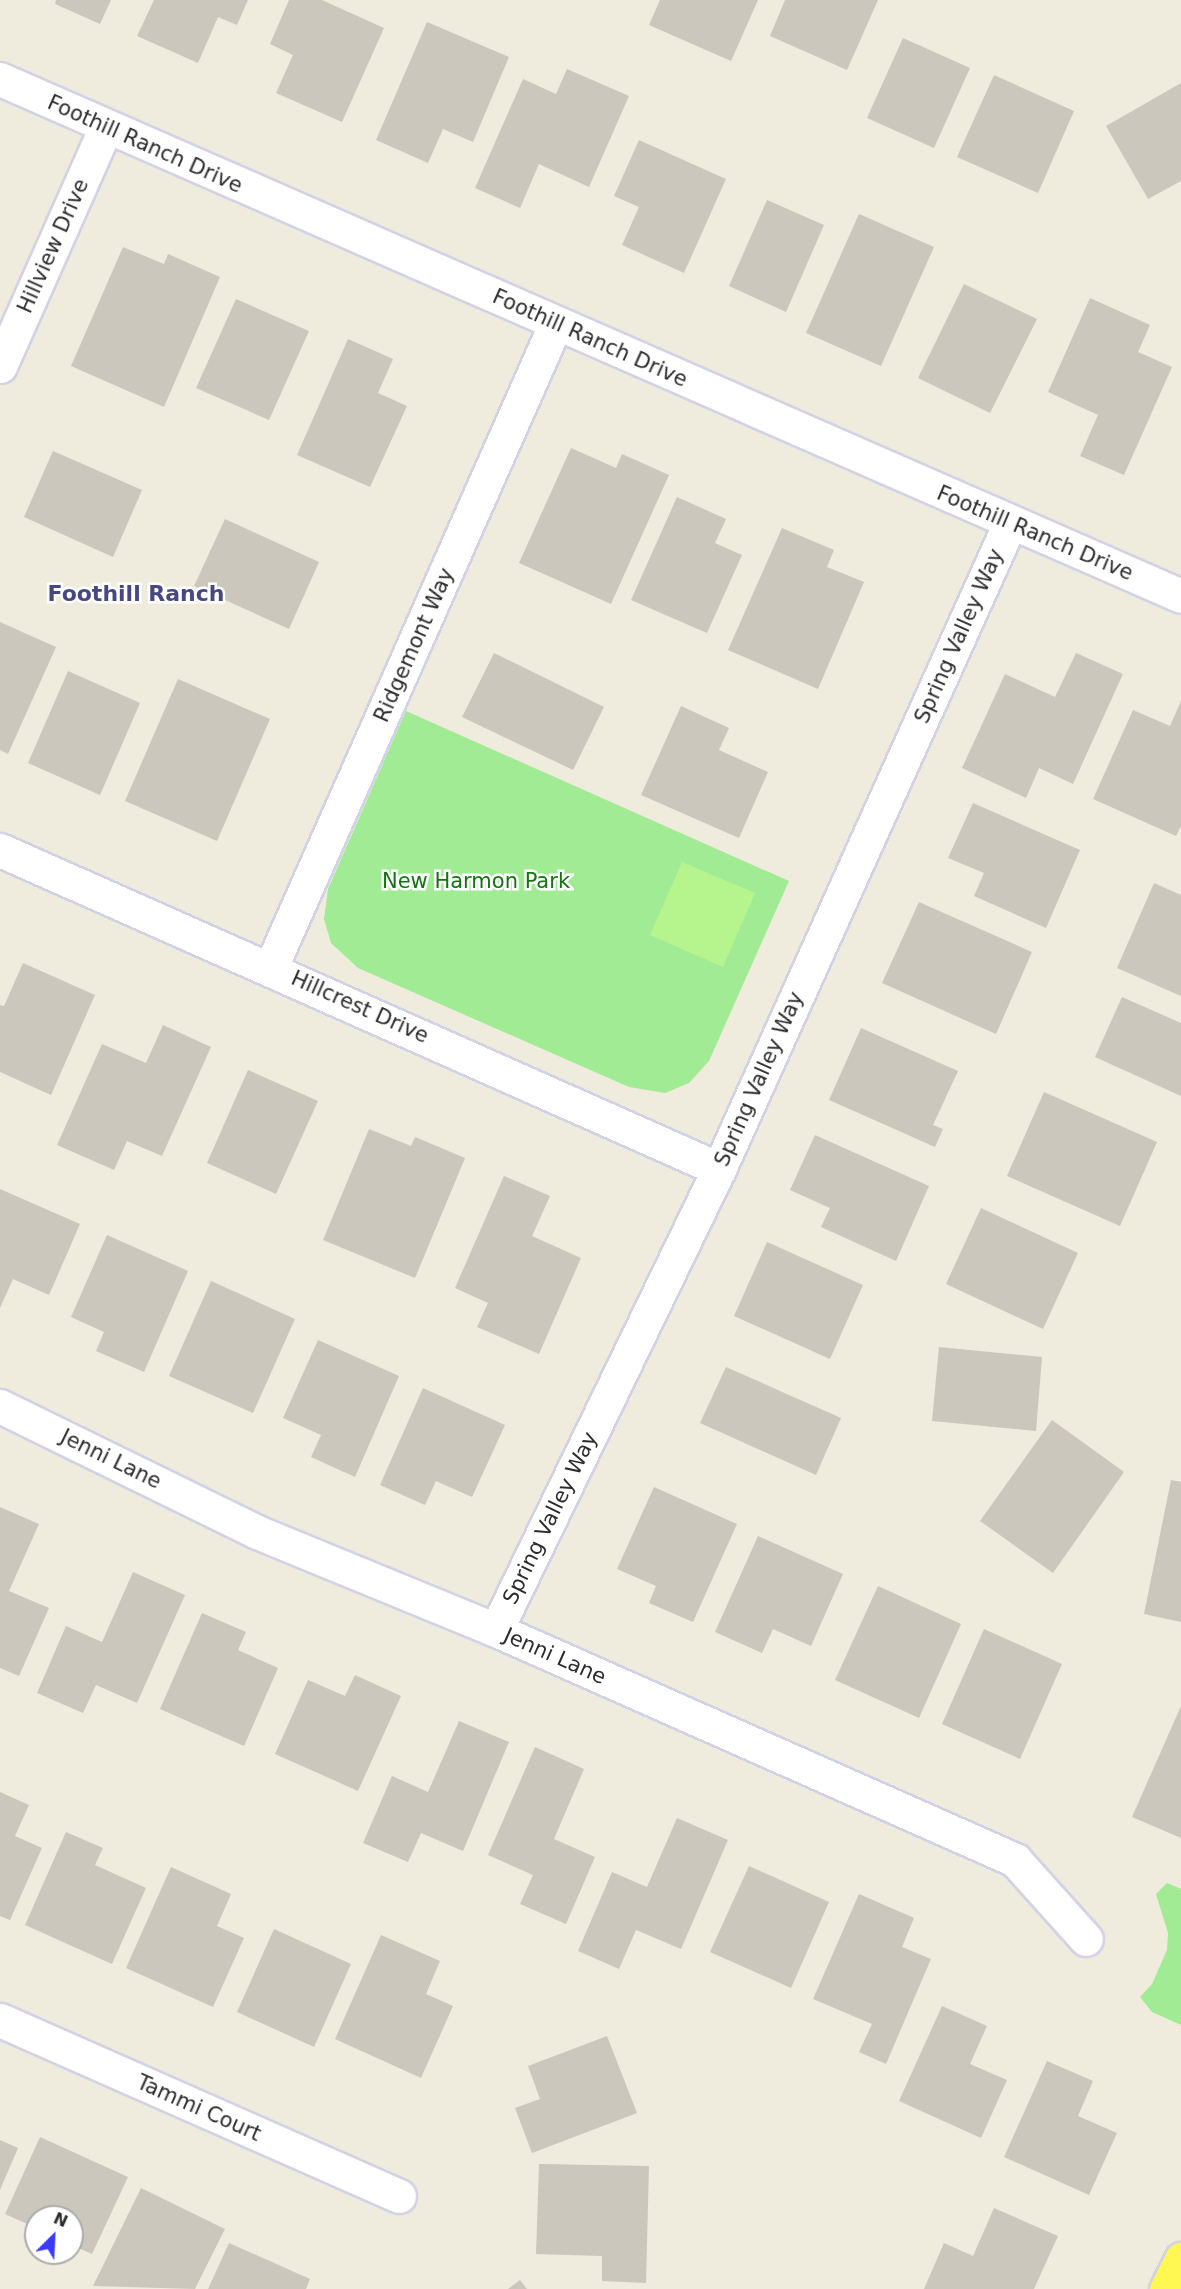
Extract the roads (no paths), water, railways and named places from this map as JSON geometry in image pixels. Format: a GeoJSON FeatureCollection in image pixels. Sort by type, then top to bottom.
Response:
{"type":"FeatureCollection","features":[{"type":"Feature","properties":{"kind":"main road"},"geometry":{"type":"LineString","coordinates":[[1166,2289],[1181,2259]]}},
{"type":"Feature","properties":{"kind":"street","name":"Foothill Ranch Drive"},"geometry":{"type":"LineString","coordinates":[[0,79],[1181,596]]}},
{"type":"Feature","properties":{"kind":"street","name":"Hillview Drive"},"geometry":{"type":"LineString","coordinates":[[0,366],[106,127]]}},
{"type":"Feature","properties":{"kind":"street","name":"Ridgemont Way"},"geometry":{"type":"LineString","coordinates":[[272,967],[556,323]]}},
{"type":"Feature","properties":{"kind":"street","name":"Spring Valley Way"},"geometry":{"type":"LineString","coordinates":[[496,1630],[719,1169],[1010,523]]}},
{"type":"Feature","properties":{"kind":"street","name":"Hillcrest Drive"},"geometry":{"type":"LineString","coordinates":[[0,850],[272,967],[719,1169]]}},
{"type":"Feature","properties":{"kind":"street","name":"Jenni Lane"},"geometry":{"type":"LineString","coordinates":[[0,1406],[257,1532],[496,1630],[1015,1860],[1086,1939]]}},
{"type":"Feature","properties":{"kind":"street","name":"Tammi Court"},"geometry":{"type":"LineString","coordinates":[[0,2020],[399,2196]]}},
{"type":"Feature","properties":{"kind":"district","name":"Foothill Ranch"},"geometry":{"type":"Point","coordinates":[136,594]}},
{"type":"Feature","properties":{"kind":"park label","name":"New Harmon Park"},"geometry":{"type":"Point","coordinates":[476,881]}}]}
